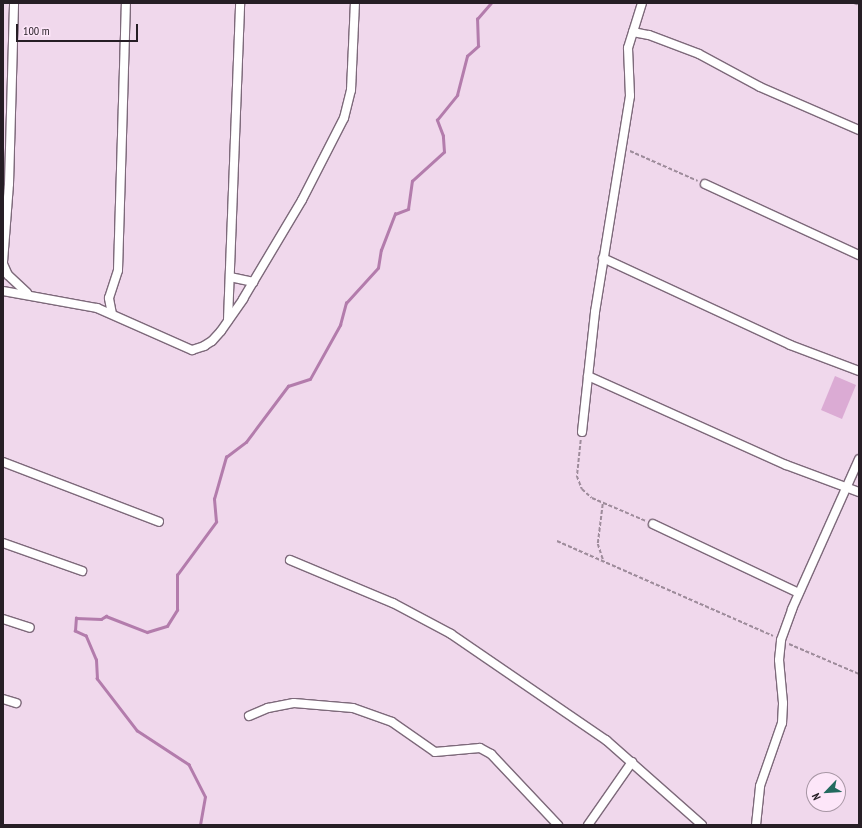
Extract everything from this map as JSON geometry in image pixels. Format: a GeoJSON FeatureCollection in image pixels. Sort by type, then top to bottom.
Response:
{"type":"FeatureCollection","features":[{"type":"Feature","properties":{"kind":"street"},"geometry":{"type":"LineString","coordinates":[[14,3],[9,184],[3,263],[14,283],[29,294]]}},
{"type":"Feature","properties":{"kind":"street"},"geometry":{"type":"LineString","coordinates":[[112,314],[109,298],[118,270],[126,3]]}},
{"type":"Feature","properties":{"kind":"street"},"geometry":{"type":"LineString","coordinates":[[228,321],[240,3]]}},
{"type":"Feature","properties":{"kind":"street"},"geometry":{"type":"LineString","coordinates":[[3,291],[29,294],[97,308],[192,350],[204,346],[228,321],[253,282],[302,200],[344,118],[351,90],[355,3]]}},
{"type":"Feature","properties":{"kind":"street"},"geometry":{"type":"LineString","coordinates":[[582,432],[603,258],[630,96],[628,58],[633,32],[642,3]]}},
{"type":"Feature","properties":{"kind":"street"},"geometry":{"type":"LineString","coordinates":[[633,32],[649,35],[699,54],[760,87],[859,130]]}},
{"type":"Feature","properties":{"kind":"street"},"geometry":{"type":"LineString","coordinates":[[705,184],[859,255]]}},
{"type":"Feature","properties":{"kind":"street"},"geometry":{"type":"LineString","coordinates":[[603,258],[790,345],[859,371]]}},
{"type":"Feature","properties":{"kind":"street"},"geometry":{"type":"LineString","coordinates":[[230,277],[253,282]]}},
{"type":"Feature","properties":{"kind":"street"},"geometry":{"type":"LineString","coordinates":[[97,308],[109,298]]}},
{"type":"Feature","properties":{"kind":"street"},"geometry":{"type":"LineString","coordinates":[[588,376],[786,465],[859,492]]}},
{"type":"Feature","properties":{"kind":"street"},"geometry":{"type":"LineString","coordinates":[[756,825],[760,786],[782,723],[781,640],[799,594],[859,459]]}},
{"type":"Feature","properties":{"kind":"street"},"geometry":{"type":"LineString","coordinates":[[3,462],[159,522]]}},
{"type":"Feature","properties":{"kind":"street"},"geometry":{"type":"LineString","coordinates":[[653,524],[799,594]]}},
{"type":"Feature","properties":{"kind":"street"},"geometry":{"type":"LineString","coordinates":[[3,543],[82,571]]}},
{"type":"Feature","properties":{"kind":"street"},"geometry":{"type":"LineString","coordinates":[[290,560],[380,597],[432,622],[584,724],[632,762],[672,801],[702,825]]}},
{"type":"Feature","properties":{"kind":"street"},"geometry":{"type":"LineString","coordinates":[[3,619],[30,628]]}},
{"type":"Feature","properties":{"kind":"street"},"geometry":{"type":"LineString","coordinates":[[3,699],[16,703]]}},
{"type":"Feature","properties":{"kind":"street"},"geometry":{"type":"LineString","coordinates":[[249,716],[268,708],[294,703],[353,708],[392,722],[429,750],[440,753],[480,748],[491,754],[558,825]]}},
{"type":"Feature","properties":{"kind":"street"},"geometry":{"type":"LineString","coordinates":[[588,825],[632,762]]}},
{"type":"Feature","properties":{"kind":"path"},"geometry":{"type":"LineString","coordinates":[[854,3],[859,5]]}},
{"type":"Feature","properties":{"kind":"path"},"geometry":{"type":"LineString","coordinates":[[622,145],[637,155],[705,184]]}},
{"type":"Feature","properties":{"kind":"path"},"geometry":{"type":"LineString","coordinates":[[582,432],[577,476],[579,484],[586,494],[603,503],[653,524]]}},
{"type":"Feature","properties":{"kind":"path"},"geometry":{"type":"LineString","coordinates":[[603,503],[598,544],[604,562]]}},
{"type":"Feature","properties":{"kind":"path"},"geometry":{"type":"LineString","coordinates":[[557,541],[859,674]]}},
{"type":"Feature","properties":{"kind":"shaded area"},"geometry":{"type":"Polygon","coordinates":[[[835,376],[856,385],[842,419],[821,410],[835,376]]]}},
{"type":"Feature","properties":{"kind":"waterway"},"geometry":{"type":"LineString","coordinates":[[200,825],[205,797],[189,765],[137,731],[97,679],[96,660],[86,636],[75,631],[76,618],[101,619],[106,616],[147,632],[167,626],[177,610],[177,575],[216,522],[214,499],[226,457],[246,442],[288,386],[310,379],[340,325],[346,303],[378,268],[381,250],[395,214],[408,209],[412,181],[444,152],[443,136],[437,120],[457,95],[467,56],[478,46],[477,19],[491,3]]}}]}
